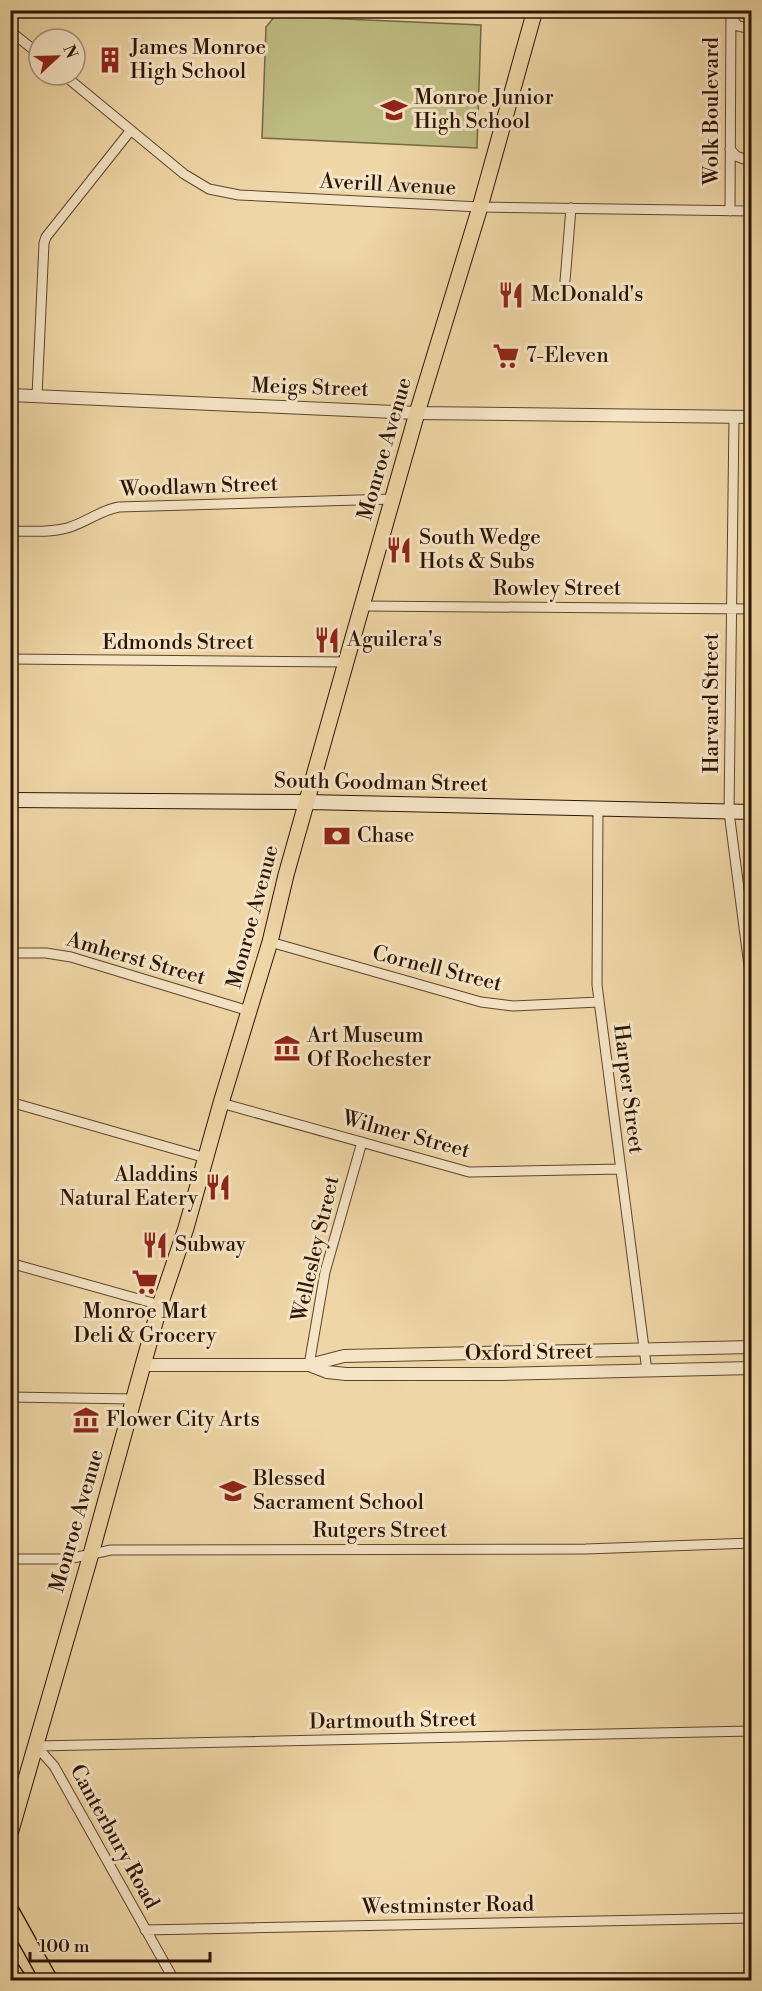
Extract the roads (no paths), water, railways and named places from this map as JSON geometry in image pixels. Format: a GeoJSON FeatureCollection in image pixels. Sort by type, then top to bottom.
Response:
{"type":"FeatureCollection","features":[{"type":"Feature","properties":{"kind":"highway"},"geometry":{"type":"LineString","coordinates":[[10,1910],[49,1980]]}},
{"type":"Feature","properties":{"kind":"highway"},"geometry":{"type":"LineString","coordinates":[[10,1968],[18,1980]]}},
{"type":"Feature","properties":{"kind":"main road","name":"Monroe Avenue"},"geometry":{"type":"LineString","coordinates":[[10,1834],[91,1554],[142,1365],[186,1228],[270,942],[417,412],[480,207],[535,10]]}},
{"type":"Feature","properties":{"kind":"main road","name":"South Goodman Street"},"geometry":{"type":"LineString","coordinates":[[10,800],[307,802],[752,812]]}},
{"type":"Feature","properties":{"kind":"street"},"geometry":{"type":"LineString","coordinates":[[730,14],[738,26],[752,29]]}},
{"type":"Feature","properties":{"kind":"street","name":"Wolk Boulevard"},"geometry":{"type":"LineString","coordinates":[[730,14],[730,211]]}},
{"type":"Feature","properties":{"kind":"street"},"geometry":{"type":"LineString","coordinates":[[10,31],[27,44]]}},
{"type":"Feature","properties":{"kind":"street","name":"Averill Avenue"},"geometry":{"type":"LineString","coordinates":[[79,87],[184,174],[209,189],[239,195],[480,207],[752,211]]}},
{"type":"Feature","properties":{"kind":"street"},"geometry":{"type":"LineString","coordinates":[[38,396],[46,237],[131,130]]}},
{"type":"Feature","properties":{"kind":"street"},"geometry":{"type":"LineString","coordinates":[[730,149],[736,156],[752,162]]}},
{"type":"Feature","properties":{"kind":"street"},"geometry":{"type":"LineString","coordinates":[[565,281],[572,208]]}},
{"type":"Feature","properties":{"kind":"street","name":"Meigs Street"},"geometry":{"type":"LineString","coordinates":[[10,395],[417,412],[752,417]]}},
{"type":"Feature","properties":{"kind":"street","name":"Harvard Street"},"geometry":{"type":"LineString","coordinates":[[734,417],[729,812],[752,989]]}},
{"type":"Feature","properties":{"kind":"street","name":"Woodlawn Street"},"geometry":{"type":"LineString","coordinates":[[10,531],[52,531],[67,528],[103,511],[119,507],[393,499]]}},
{"type":"Feature","properties":{"kind":"street","name":"Rowley Street"},"geometry":{"type":"LineString","coordinates":[[362,606],[752,609]]}},
{"type":"Feature","properties":{"kind":"street","name":"Edmonds Street"},"geometry":{"type":"LineString","coordinates":[[10,659],[346,662]]}},
{"type":"Feature","properties":{"kind":"street","name":"Harper Street"},"geometry":{"type":"LineString","coordinates":[[598,809],[597,985],[647,1371]]}},
{"type":"Feature","properties":{"kind":"street","name":"Cornell Street"},"geometry":{"type":"LineString","coordinates":[[270,942],[481,1002],[513,1006],[599,1002]]}},
{"type":"Feature","properties":{"kind":"street","name":"Amherst Street"},"geometry":{"type":"LineString","coordinates":[[10,953],[46,953],[71,957],[249,1011]]}},
{"type":"Feature","properties":{"kind":"street"},"geometry":{"type":"LineString","coordinates":[[10,1102],[206,1158]]}},
{"type":"Feature","properties":{"kind":"street","name":"Wilmer Street"},"geometry":{"type":"LineString","coordinates":[[221,1103],[470,1172],[621,1169]]}},
{"type":"Feature","properties":{"kind":"street","name":"Wellesley Street"},"geometry":{"type":"LineString","coordinates":[[309,1365],[325,1272],[362,1142]]}},
{"type":"Feature","properties":{"kind":"street"},"geometry":{"type":"LineString","coordinates":[[10,1263],[160,1305]]}},
{"type":"Feature","properties":{"kind":"street","name":"Oxford Street"},"geometry":{"type":"LineString","coordinates":[[142,1365],[309,1365],[344,1356],[752,1347]]}},
{"type":"Feature","properties":{"kind":"street","name":"Oxford Street"},"geometry":{"type":"LineString","coordinates":[[309,1365],[327,1372],[345,1374],[752,1368]]}},
{"type":"Feature","properties":{"kind":"street"},"geometry":{"type":"LineString","coordinates":[[10,1397],[133,1399]]}},
{"type":"Feature","properties":{"kind":"street","name":"Rutgers Street"},"geometry":{"type":"LineString","coordinates":[[10,1559],[69,1559],[111,1550],[586,1549],[752,1543]]}},
{"type":"Feature","properties":{"kind":"street","name":"Dartmouth Street"},"geometry":{"type":"LineString","coordinates":[[36,1746],[752,1731]]}},
{"type":"Feature","properties":{"kind":"street","name":"Canterbury Road"},"geometry":{"type":"LineString","coordinates":[[36,1746],[54,1766],[174,1980]]}},
{"type":"Feature","properties":{"kind":"street","name":"Westminster Road"},"geometry":{"type":"LineString","coordinates":[[146,1930],[752,1918]]}},
{"type":"Feature","properties":{"kind":"place","name":"James Monroe High School"},"geometry":{"type":"Point","coordinates":[110,60]}},
{"type":"Feature","properties":{"kind":"place","name":"Monroe Junior High School"},"geometry":{"type":"Point","coordinates":[394,110]}},
{"type":"Feature","properties":{"kind":"place","name":"McDonald's"},"geometry":{"type":"Point","coordinates":[511,295]}},
{"type":"Feature","properties":{"kind":"place","name":"7-Eleven"},"geometry":{"type":"Point","coordinates":[506,356]}},
{"type":"Feature","properties":{"kind":"place","name":"South Wedge Hots & Subs"},"geometry":{"type":"Point","coordinates":[399,550]}},
{"type":"Feature","properties":{"kind":"place","name":"Aguilera's"},"geometry":{"type":"Point","coordinates":[327,640]}},
{"type":"Feature","properties":{"kind":"place","name":"Chase"},"geometry":{"type":"Point","coordinates":[337,836]}},
{"type":"Feature","properties":{"kind":"place","name":"Art Museum Of Rochester"},"geometry":{"type":"Point","coordinates":[287,1048]}},
{"type":"Feature","properties":{"kind":"place","name":"Aladdins Natural Eatery"},"geometry":{"type":"Point","coordinates":[218,1187]}},
{"type":"Feature","properties":{"kind":"place","name":"Subway"},"geometry":{"type":"Point","coordinates":[155,1245]}},
{"type":"Feature","properties":{"kind":"place","name":"Monroe Mart Deli & Grocery"},"geometry":{"type":"Point","coordinates":[145,1282]}},
{"type":"Feature","properties":{"kind":"place","name":"Flower City Arts"},"geometry":{"type":"Point","coordinates":[86,1420]}},
{"type":"Feature","properties":{"kind":"place","name":"Blessed Sacrament School"},"geometry":{"type":"Point","coordinates":[233,1491]}}]}
